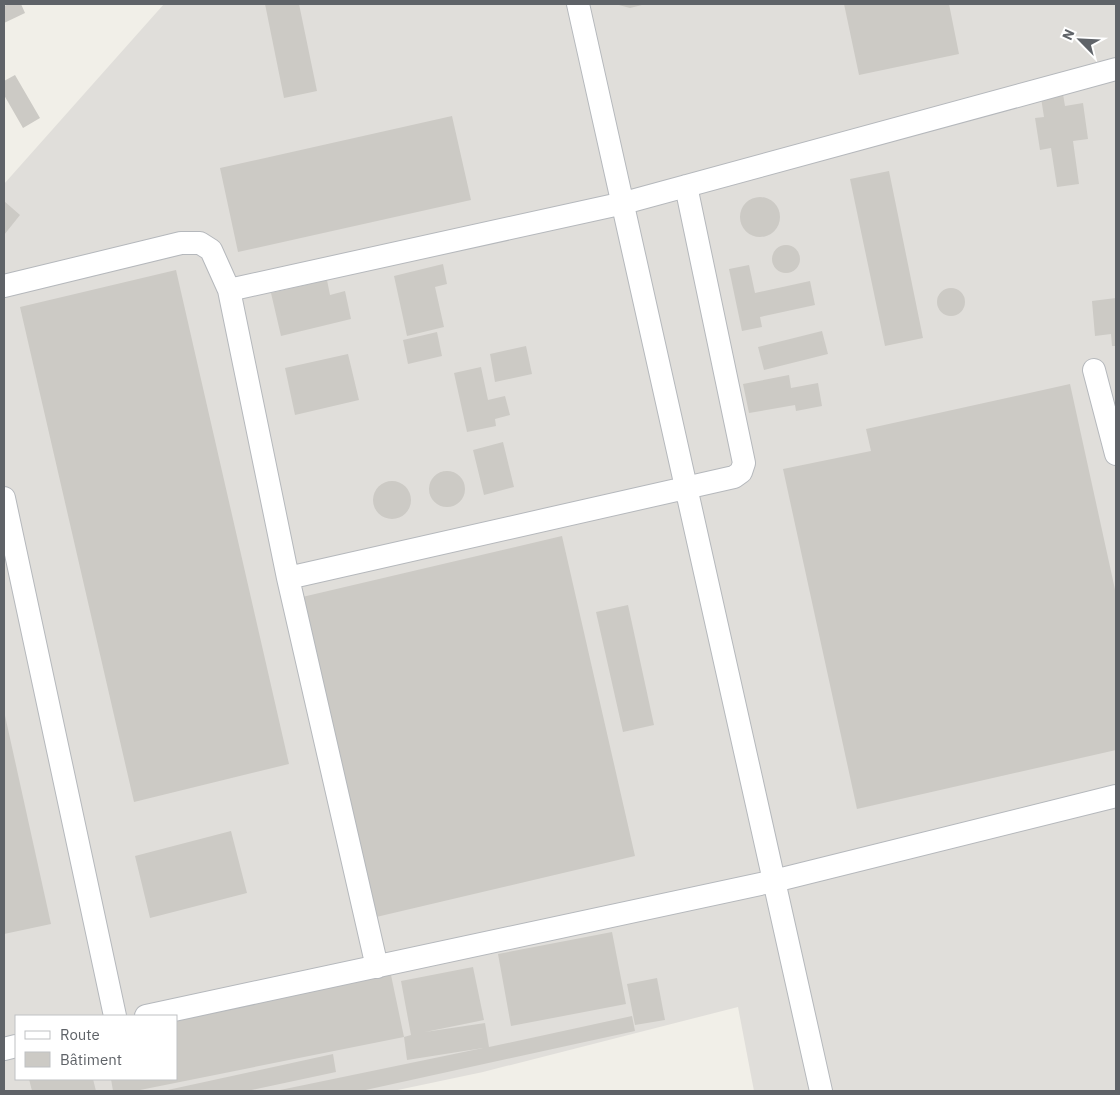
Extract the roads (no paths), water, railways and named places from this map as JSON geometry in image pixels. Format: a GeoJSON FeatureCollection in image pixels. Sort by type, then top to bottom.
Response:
{"type":"FeatureCollection","features":[{"type":"Feature","properties":{"kind":"lane"},"geometry":{"type":"LineString","coordinates":[[578,4],[821,1091]]}},
{"type":"Feature","properties":{"kind":"lane"},"geometry":{"type":"LineString","coordinates":[[229,290],[624,203],[1116,68]]}},
{"type":"Feature","properties":{"kind":"lane"},"geometry":{"type":"LineString","coordinates":[[288,578],[734,477],[741,472],[744,463],[686,186]]}},
{"type":"Feature","properties":{"kind":"lane"},"geometry":{"type":"LineString","coordinates":[[4,286],[181,243],[200,243],[212,250],[229,290],[288,578],[377,967]]}},
{"type":"Feature","properties":{"kind":"lane"},"geometry":{"type":"LineString","coordinates":[[1094,370],[1116,454]]}},
{"type":"Feature","properties":{"kind":"lane"},"geometry":{"type":"LineString","coordinates":[[4,498],[115,1015]]}},
{"type":"Feature","properties":{"kind":"lane"},"geometry":{"type":"LineString","coordinates":[[151,1015],[774,881],[1116,796]]}}]}
